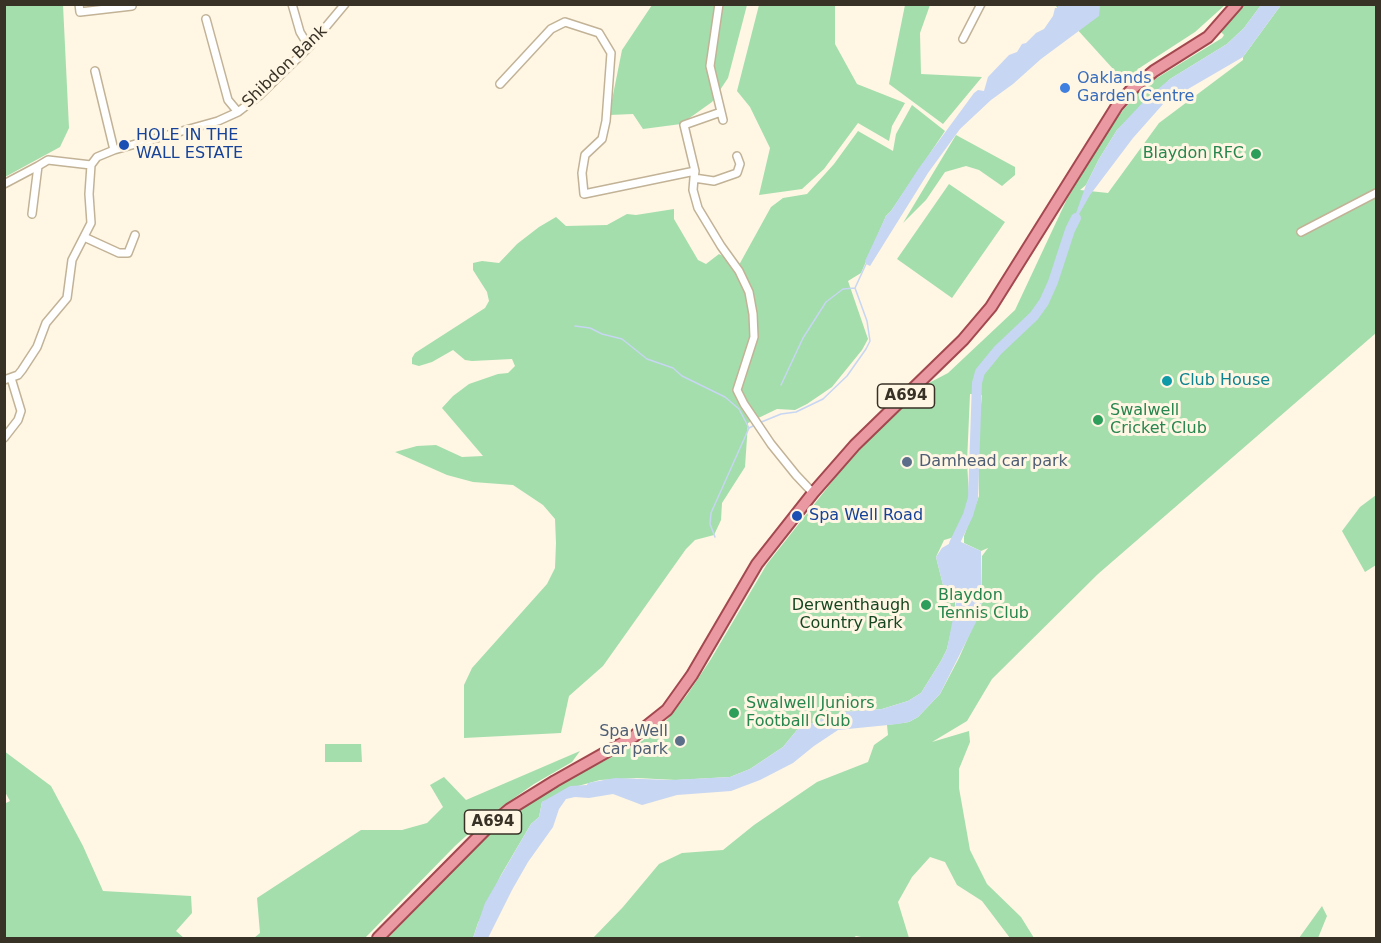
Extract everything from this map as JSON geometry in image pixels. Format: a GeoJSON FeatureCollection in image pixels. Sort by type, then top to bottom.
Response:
{"type":"FeatureCollection","features":[{"type":"Feature","properties":{"kind":"main road","name":"A694"},"geometry":{"type":"LineString","coordinates":[[378,939],[489,826],[510,809],[633,737],[667,710],[692,675],[757,564],[813,493],[855,445],[977,324],[1002,291],[1117,106],[1132,89],[1154,71],[1208,37],[1237,4]]}},
{"type":"Feature","properties":{"kind":"street"},"geometry":{"type":"LineString","coordinates":[[79,4],[80,12],[132,6],[131,4]]}},
{"type":"Feature","properties":{"kind":"street"},"geometry":{"type":"LineString","coordinates":[[292,4],[300,32],[309,47]]}},
{"type":"Feature","properties":{"kind":"street","name":"Shibdon Bank"},"geometry":{"type":"LineString","coordinates":[[91,165],[97,158],[114,150],[218,121],[238,112],[260,95],[309,47],[345,4]]}},
{"type":"Feature","properties":{"kind":"street"},"geometry":{"type":"LineString","coordinates":[[719,4],[710,66],[722,116],[684,125],[695,175],[693,190],[698,208],[739,271],[749,292],[754,337],[737,390],[763,432],[813,493]]}},
{"type":"Feature","properties":{"kind":"street"},"geometry":{"type":"LineString","coordinates":[[963,39],[981,4]]}},
{"type":"Feature","properties":{"kind":"street"},"geometry":{"type":"LineString","coordinates":[[206,19],[228,100],[238,112]]}},
{"type":"Feature","properties":{"kind":"street"},"geometry":{"type":"LineString","coordinates":[[501,84],[551,29],[565,22],[599,33],[611,53],[606,121],[602,140],[585,155],[582,173],[584,194],[695,175],[714,181],[737,173],[740,164],[737,156]]}},
{"type":"Feature","properties":{"kind":"street"},"geometry":{"type":"LineString","coordinates":[[95,71],[114,150]]}},
{"type":"Feature","properties":{"kind":"street"},"geometry":{"type":"LineString","coordinates":[[4,184],[48,160],[91,165],[89,194],[91,223],[72,260],[67,298],[46,323],[37,347],[22,370],[8,379],[21,411],[18,420],[4,438]]}},
{"type":"Feature","properties":{"kind":"street"},"geometry":{"type":"LineString","coordinates":[[32,214],[38,166]]}},
{"type":"Feature","properties":{"kind":"street"},"geometry":{"type":"LineString","coordinates":[[1301,232],[1377,193]]}},
{"type":"Feature","properties":{"kind":"street"},"geometry":{"type":"LineString","coordinates":[[84,237],[119,253],[128,253],[135,235]]}},
{"type":"Feature","properties":{"kind":"green space"},"geometry":{"type":"Polygon","coordinates":[[[4,5],[63,5],[69,128],[60,147],[5,177],[4,5]]]}},
{"type":"Feature","properties":{"kind":"green space"},"geometry":{"type":"Polygon","coordinates":[[[652,5],[747,5],[728,78],[712,102],[681,124],[643,129],[633,114],[609,115],[622,50],[652,5]]]}},
{"type":"Feature","properties":{"kind":"green space"},"geometry":{"type":"Polygon","coordinates":[[[759,5],[835,5],[835,44],[857,84],[905,103],[892,126],[889,141],[858,123],[824,169],[802,189],[759,195],[770,148],[750,107],[737,91],[759,5]]]}},
{"type":"Feature","properties":{"kind":"green space"},"geometry":{"type":"Polygon","coordinates":[[[905,5],[930,5],[920,33],[921,74],[982,77],[943,124],[889,84],[905,5]]]}},
{"type":"Feature","properties":{"kind":"green space"},"geometry":{"type":"Polygon","coordinates":[[[1055,5],[1225,5],[1195,32],[1141,67],[1124,81],[1055,5]]]}},
{"type":"Feature","properties":{"kind":"green space","name":"Derwenthaugh Country Park"},"geometry":{"type":"Polygon","coordinates":[[[1243,5],[1261,5],[1244,28],[1227,44],[1170,79],[1117,130],[1086,185],[1080,190],[1108,193],[1159,123],[1243,60],[1281,5],[1376,5],[1376,333],[1098,574],[992,679],[967,721],[932,742],[969,731],[970,742],[959,769],[959,788],[970,850],[987,884],[1021,917],[1034,938],[1010,938],[982,901],[957,885],[945,862],[930,857],[912,877],[898,902],[909,938],[856,936],[853,938],[593,938],[659,864],[682,853],[723,850],[754,825],[817,782],[868,762],[874,745],[888,735],[887,725],[909,722],[918,717],[940,694],[980,610],[982,556],[988,548],[981,551],[964,543],[964,536],[979,496],[978,435],[982,395],[970,394],[967,462],[969,496],[958,536],[944,540],[936,557],[943,585],[955,597],[955,614],[947,649],[921,693],[908,701],[882,709],[843,712],[822,719],[797,730],[783,747],[750,769],[730,777],[600,780],[578,786],[542,802],[539,817],[531,824],[501,875],[473,938],[388,938],[497,826],[529,801],[642,741],[667,720],[711,659],[767,564],[846,464],[893,415],[927,384],[948,373],[1015,310],[1067,199],[1111,126],[1124,109],[1152,81],[1222,38],[1224,35],[1220,31],[1243,5]]]}},
{"type":"Feature","properties":{"kind":"green space"},"geometry":{"type":"Polygon","coordinates":[[[912,105],[945,131],[886,216],[861,273],[848,281],[868,339],[862,350],[832,387],[807,404],[795,410],[777,409],[748,423],[745,467],[722,503],[721,520],[714,535],[695,540],[686,549],[603,666],[569,696],[561,733],[464,738],[464,685],[472,668],[547,584],[555,568],[556,543],[555,519],[543,505],[513,485],[473,482],[447,475],[395,452],[417,446],[436,445],[462,457],[483,456],[442,408],[469,384],[508,373],[515,366],[512,359],[465,360],[453,350],[432,362],[419,366],[412,364],[415,353],[485,308],[489,301],[487,292],[473,270],[473,263],[482,261],[499,263],[517,244],[556,217],[566,226],[607,225],[627,214],[636,215],[674,209],[674,219],[698,260],[706,264],[719,254],[739,265],[771,207],[783,198],[807,194],[834,164],[858,131],[893,151],[896,134],[912,105]]]}},
{"type":"Feature","properties":{"kind":"green space"},"geometry":{"type":"Polygon","coordinates":[[[956,135],[1015,167],[1015,175],[1002,186],[979,170],[966,166],[945,172],[926,200],[903,223],[956,135]]]}},
{"type":"Feature","properties":{"kind":"green space"},"geometry":{"type":"Polygon","coordinates":[[[949,184],[1005,222],[952,298],[897,259],[949,184]]]}},
{"type":"Feature","properties":{"kind":"green space"},"geometry":{"type":"Polygon","coordinates":[[[1376,495],[1376,565],[1365,572],[1342,531],[1360,507],[1376,495]]]}},
{"type":"Feature","properties":{"kind":"green space"},"geometry":{"type":"Polygon","coordinates":[[[325,744],[361,744],[362,762],[325,762],[325,744]]]}},
{"type":"Feature","properties":{"kind":"green space"},"geometry":{"type":"Polygon","coordinates":[[[4,751],[51,786],[83,846],[103,891],[191,896],[192,913],[176,931],[184,938],[5,938],[4,804],[10,801],[5,792],[4,751]]]}},
{"type":"Feature","properties":{"kind":"green space"},"geometry":{"type":"Polygon","coordinates":[[[580,751],[572,762],[534,784],[487,817],[455,846],[365,938],[254,938],[260,933],[257,898],[361,830],[402,830],[427,823],[443,807],[430,785],[444,777],[466,800],[580,751]]]}},
{"type":"Feature","properties":{"kind":"green space"},"geometry":{"type":"Polygon","coordinates":[[[1322,906],[1327,916],[1318,938],[1299,938],[1322,906]]]}},
{"type":"Feature","properties":{"kind":"water"},"geometry":{"type":"Polygon","coordinates":[[[1058,5],[1100,5],[1099,16],[1041,59],[960,129],[928,173],[870,266],[866,264],[865,261],[886,216],[974,93],[978,90],[984,91],[988,77],[1009,55],[1017,52],[1022,44],[1044,29],[1058,5]]]}},
{"type":"Feature","properties":{"kind":"water"},"geometry":{"type":"Polygon","coordinates":[[[1261,5],[1281,5],[1243,57],[1164,103],[1133,138],[1090,195],[1070,230],[1086,185],[1117,130],[1145,100],[1170,79],[1227,44],[1244,28],[1261,5]]]}},
{"type":"Feature","properties":{"kind":"water"},"geometry":{"type":"Polygon","coordinates":[[[959,538],[961,542],[981,551],[982,602],[976,622],[940,694],[918,717],[898,724],[838,730],[793,763],[760,780],[731,791],[677,795],[642,805],[613,794],[566,799],[559,809],[553,827],[528,862],[512,890],[488,938],[473,938],[485,903],[531,824],[539,817],[542,802],[570,786],[587,785],[615,778],[671,780],[730,777],[750,769],[783,747],[797,730],[822,719],[843,712],[882,709],[908,701],[921,693],[947,649],[956,603],[954,594],[948,592],[943,585],[936,557],[942,548],[959,538]]]}},
{"type":"Feature","properties":{"kind":"waterway"},"geometry":{"type":"LineString","coordinates":[[955,551],[954,544],[968,515],[973,498],[977,383],[980,372],[998,350],[1034,316],[1044,302],[1076,218]]}},
{"type":"Feature","properties":{"kind":"waterway"},"geometry":{"type":"LineString","coordinates":[[759,423],[781,414],[796,412],[823,399],[847,376],[866,349],[870,341],[867,321],[855,288],[866,264]]}},
{"type":"Feature","properties":{"kind":"waterway"},"geometry":{"type":"LineString","coordinates":[[781,385],[803,338],[826,302],[843,289],[855,288]]}},
{"type":"Feature","properties":{"kind":"waterway"},"geometry":{"type":"LineString","coordinates":[[575,326],[590,328],[622,339],[647,359],[673,368],[682,376],[725,397],[739,409],[749,428]]}},
{"type":"Feature","properties":{"kind":"waterway"},"geometry":{"type":"LineString","coordinates":[[715,537],[710,524],[711,513],[749,428],[755,425]]}},
{"type":"Feature","properties":{"kind":"place","name":"Oaklands Garden Centre"},"geometry":{"type":"Point","coordinates":[1065,88]}},
{"type":"Feature","properties":{"kind":"place","name":"HOLE IN THE WALL ESTATE"},"geometry":{"type":"Point","coordinates":[124,145]}},
{"type":"Feature","properties":{"kind":"place","name":"Blaydon RFC"},"geometry":{"type":"Point","coordinates":[1256,154]}},
{"type":"Feature","properties":{"kind":"place","name":"Club House"},"geometry":{"type":"Point","coordinates":[1167,381]}},
{"type":"Feature","properties":{"kind":"place","name":"Swalwell Cricket Club"},"geometry":{"type":"Point","coordinates":[1098,420]}},
{"type":"Feature","properties":{"kind":"place","name":"Damhead car park"},"geometry":{"type":"Point","coordinates":[907,462]}},
{"type":"Feature","properties":{"kind":"place","name":"Spa Well Road"},"geometry":{"type":"Point","coordinates":[797,516]}},
{"type":"Feature","properties":{"kind":"place","name":"Blaydon Tennis Club"},"geometry":{"type":"Point","coordinates":[926,605]}},
{"type":"Feature","properties":{"kind":"place","name":"Swalwell Juniors Football Club"},"geometry":{"type":"Point","coordinates":[734,713]}},
{"type":"Feature","properties":{"kind":"place","name":"Spa Well car park"},"geometry":{"type":"Point","coordinates":[680,741]}}]}
